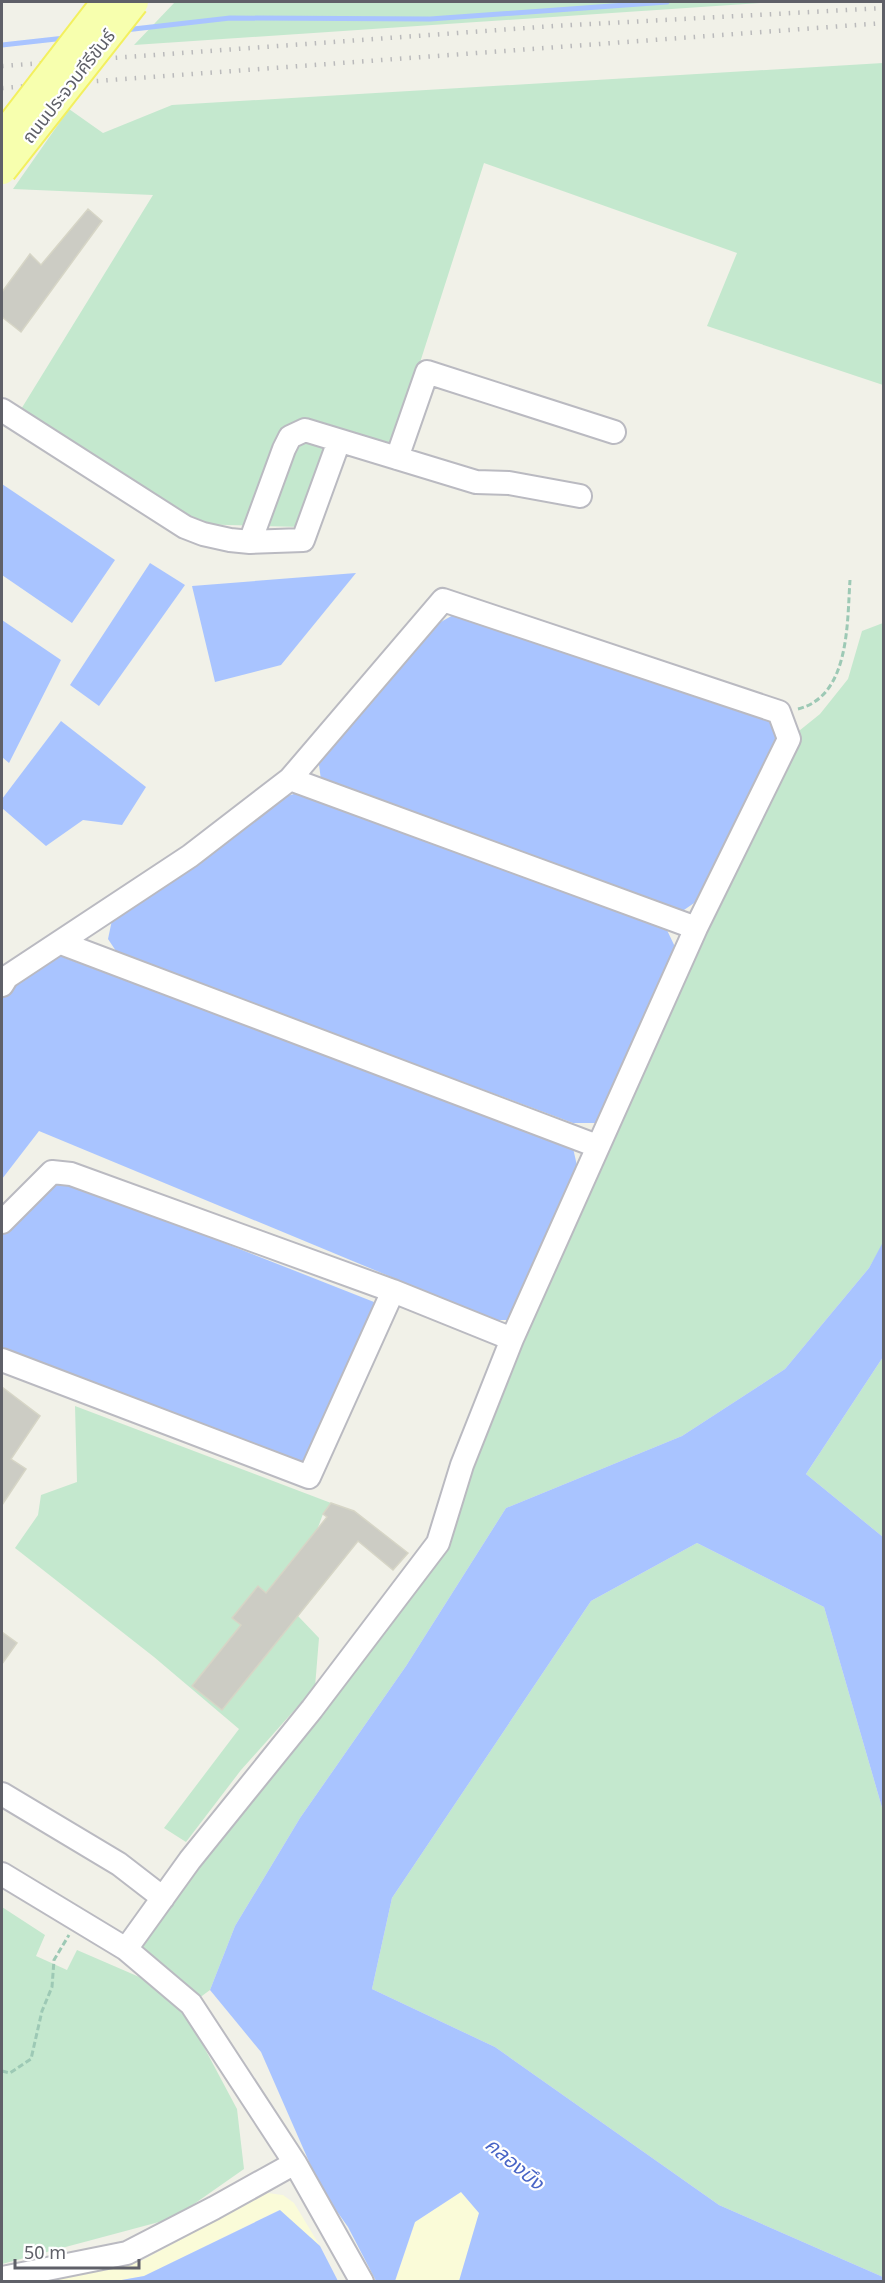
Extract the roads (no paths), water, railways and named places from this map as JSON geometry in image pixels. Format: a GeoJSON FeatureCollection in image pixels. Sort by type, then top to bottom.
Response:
{"type":"FeatureCollection","features":[{"type":"Feature","properties":{"kind":"main road","name":"ถนนประจวบคีรีขันธ์"},"geometry":{"type":"LineString","coordinates":[[2,137],[106,2]]}},
{"type":"Feature","properties":{"kind":"main road","name":"ถนนประจวบคีรีขันธ์"},"geometry":{"type":"LineString","coordinates":[[2,170],[134,2]]}},
{"type":"Feature","properties":{"kind":"street"},"geometry":{"type":"LineString","coordinates":[[397,458],[427,372],[614,432]]}},
{"type":"Feature","properties":{"kind":"street"},"geometry":{"type":"LineString","coordinates":[[2,410],[185,527],[221,539],[250,542],[303,540],[339,441]]}},
{"type":"Feature","properties":{"kind":"street"},"geometry":{"type":"LineString","coordinates":[[250,542],[284,449],[290,437],[305,430],[476,482],[509,483],[580,496]]}},
{"type":"Feature","properties":{"kind":"street"},"geometry":{"type":"LineString","coordinates":[[2,985],[7,977],[190,856],[290,779],[443,600],[779,712],[789,740],[696,928],[512,1339],[462,1464],[438,1543],[312,1709],[190,1860],[126,1949]]}},
{"type":"Feature","properties":{"kind":"street"},"geometry":{"type":"LineString","coordinates":[[290,779],[696,928]]}},
{"type":"Feature","properties":{"kind":"street"},"geometry":{"type":"LineString","coordinates":[[61,943],[597,1146]]}},
{"type":"Feature","properties":{"kind":"street"},"geometry":{"type":"LineString","coordinates":[[2,1222],[52,1172],[71,1174],[393,1291],[512,1339]]}},
{"type":"Feature","properties":{"kind":"street"},"geometry":{"type":"LineString","coordinates":[[2,1360],[309,1477],[393,1291]]}},
{"type":"Feature","properties":{"kind":"street"},"geometry":{"type":"LineString","coordinates":[[2,1794],[119,1864],[163,1898]]}},
{"type":"Feature","properties":{"kind":"street"},"geometry":{"type":"LineString","coordinates":[[2,1874],[126,1949],[191,2004],[294,2163],[362,2282]]}},
{"type":"Feature","properties":{"kind":"street"},"geometry":{"type":"LineString","coordinates":[[2,2278],[127,2253],[294,2163]]}},
{"type":"Feature","properties":{"kind":"water"},"geometry":{"type":"Polygon","coordinates":[[[2,484],[115,560],[72,623],[2,575],[2,484]]]}},
{"type":"Feature","properties":{"kind":"water"},"geometry":{"type":"Polygon","coordinates":[[[150,563],[185,585],[99,706],[70,685],[150,563]]]}},
{"type":"Feature","properties":{"kind":"water"},"geometry":{"type":"Polygon","coordinates":[[[356,573],[281,665],[215,682],[192,586],[356,573]]]}},
{"type":"Feature","properties":{"kind":"water"},"geometry":{"type":"Polygon","coordinates":[[[455,614],[768,717],[779,732],[700,899],[681,912],[321,780],[318,757],[439,623],[455,614]]]}},
{"type":"Feature","properties":{"kind":"water"},"geometry":{"type":"Polygon","coordinates":[[[2,620],[61,660],[9,763],[2,757],[2,620]]]}},
{"type":"Feature","properties":{"kind":"water"},"geometry":{"type":"Polygon","coordinates":[[[61,721],[146,787],[122,825],[83,820],[46,846],[2,808],[2,799],[61,721]]]}},
{"type":"Feature","properties":{"kind":"water"},"geometry":{"type":"Polygon","coordinates":[[[297,793],[666,928],[676,949],[599,1123],[573,1123],[118,954],[108,939],[112,920],[281,798],[297,793]]]}},
{"type":"Feature","properties":{"kind":"water"},"geometry":{"type":"Polygon","coordinates":[[[60,956],[573,1148],[578,1170],[514,1320],[495,1320],[39,1131],[2,1179],[2,996],[10,984],[60,956]]]}},
{"type":"Feature","properties":{"kind":"water"},"geometry":{"type":"Polygon","coordinates":[[[52,1182],[70,1182],[374,1302],[372,1314],[305,1464],[2,1350],[2,1232],[52,1182]]]}},
{"type":"Feature","properties":{"kind":"water","name":"คลองบึง"},"geometry":{"type":"Polygon","coordinates":[[[883,1242],[883,1357],[806,1474],[883,1537],[883,1811],[824,1607],[697,1543],[591,1601],[392,1898],[372,1989],[495,2047],[719,2205],[883,2277],[883,2281],[459,2281],[479,2213],[461,2192],[415,2222],[395,2281],[376,2281],[348,2227],[321,2189],[261,2052],[210,1990],[235,1926],[300,1818],[406,1666],[506,1508],[682,1436],[785,1369],[869,1268],[883,1242]]]}},
{"type":"Feature","properties":{"kind":"water"},"geometry":{"type":"Polygon","coordinates":[[[280,2210],[320,2246],[338,2281],[116,2281],[144,2276],[280,2210]]]}},
{"type":"Feature","properties":{"kind":"waterway"},"geometry":{"type":"LineString","coordinates":[[125,30],[230,18],[430,19],[667,2]]}},
{"type":"Feature","properties":{"kind":"waterway"},"geometry":{"type":"LineString","coordinates":[[2,45],[65,38]]}},
{"type":"Feature","properties":{"kind":"railway"},"geometry":{"type":"LineString","coordinates":[[2,66],[554,26],[884,8]]}},
{"type":"Feature","properties":{"kind":"railway"},"geometry":{"type":"LineString","coordinates":[[2,88],[884,23]]}}]}
